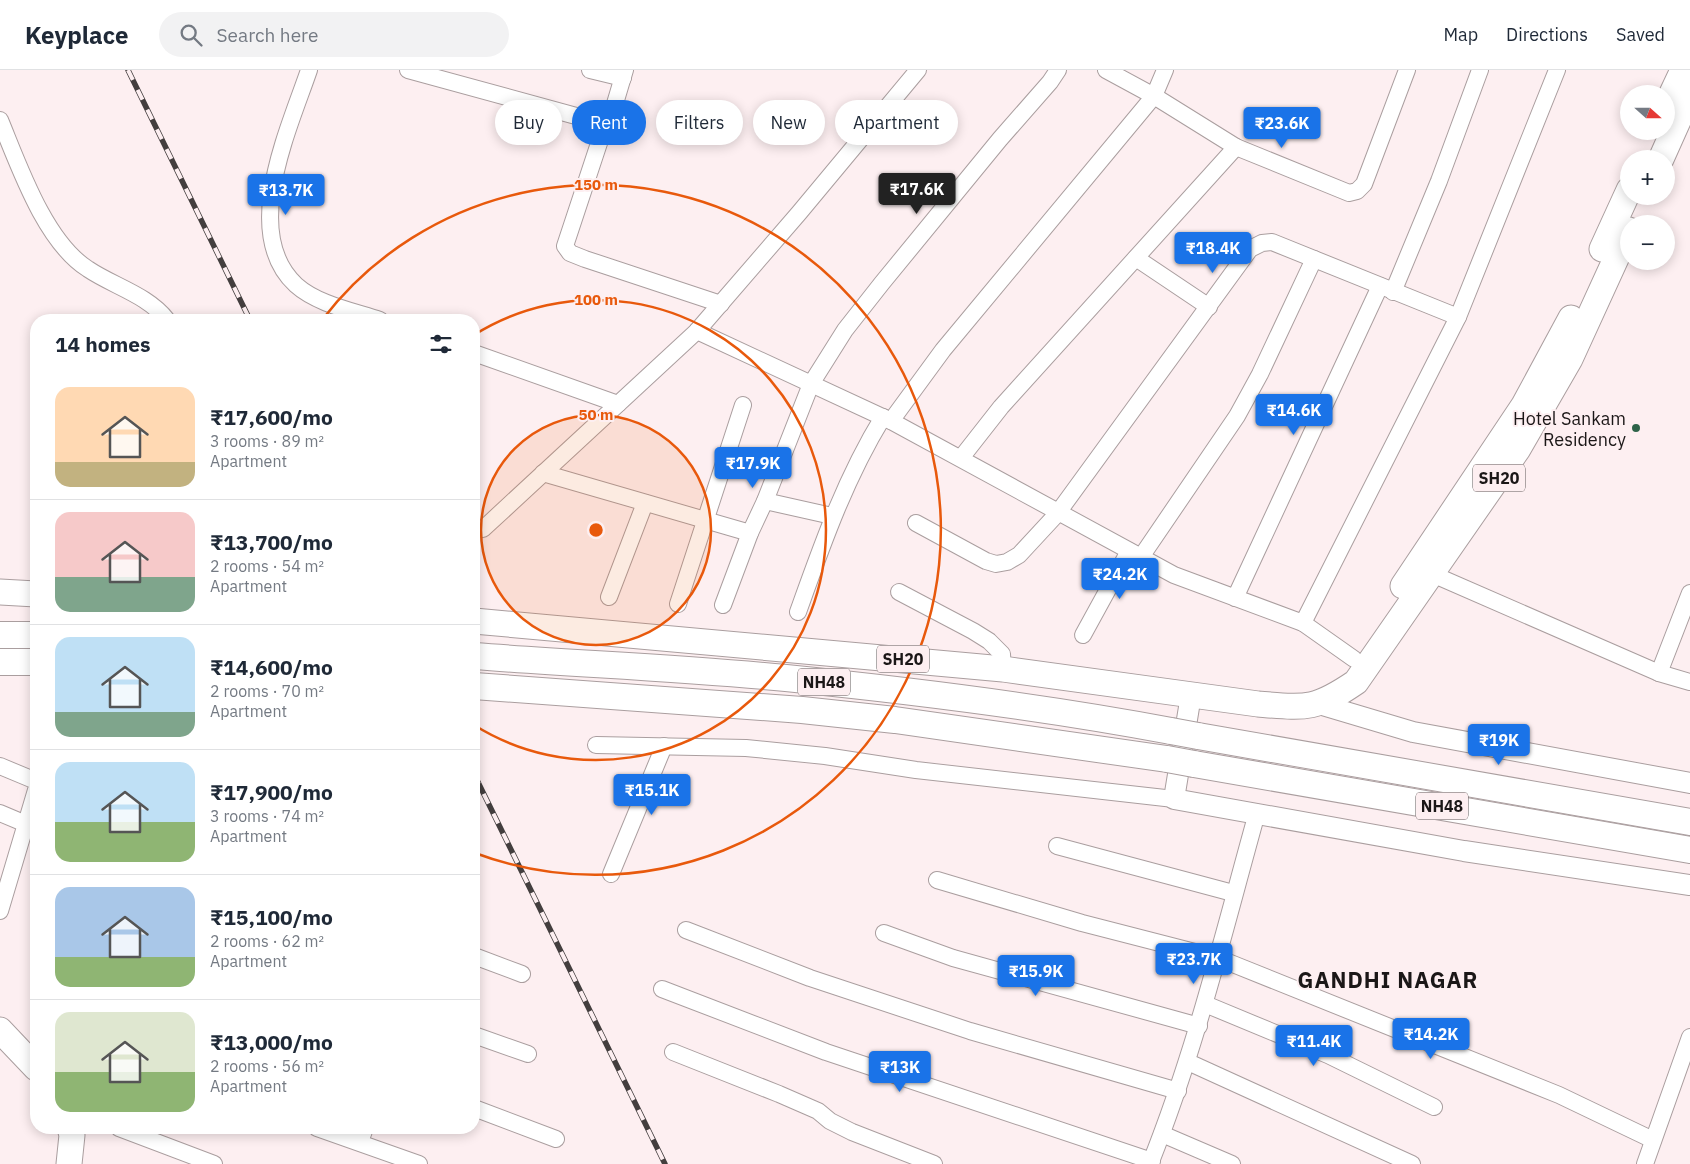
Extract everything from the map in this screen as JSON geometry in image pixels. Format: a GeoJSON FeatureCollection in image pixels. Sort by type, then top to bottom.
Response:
{"type":"FeatureCollection","features":[{"type":"Feature","properties":{"kind":"highway"},"geometry":{"type":"LineString","coordinates":[[0,635],[30,635]]}},
{"type":"Feature","properties":{"kind":"highway","name":"NH48"},"geometry":{"type":"LineString","coordinates":[[480,656],[785,678],[910,691],[1079,714],[1690,822]]}},
{"type":"Feature","properties":{"kind":"highway"},"geometry":{"type":"LineString","coordinates":[[0,662],[30,662]]}},
{"type":"Feature","properties":{"kind":"highway","name":"NH48"},"geometry":{"type":"LineString","coordinates":[[480,686],[858,716],[1167,759],[1690,850]]}},
{"type":"Feature","properties":{"kind":"main road"},"geometry":{"type":"LineString","coordinates":[[1675,87],[1683,70]]}},
{"type":"Feature","properties":{"kind":"main road"},"geometry":{"type":"LineString","coordinates":[[1665,150],[1690,94]]}},
{"type":"Feature","properties":{"kind":"main road","name":"SH20"},"geometry":{"type":"LineString","coordinates":[[1324,702],[1524,406],[1566,330],[1622,205]]}},
{"type":"Feature","properties":{"kind":"main road","name":"SH20"},"geometry":{"type":"LineString","coordinates":[[480,622],[1003,669],[1267,705],[1292,707],[1324,702],[1356,682],[1518,449],[1562,374],[1620,249]]}},
{"type":"Feature","properties":{"kind":"main road"},"geometry":{"type":"LineString","coordinates":[[0,592],[30,594]]}},
{"type":"Feature","properties":{"kind":"main road"},"geometry":{"type":"LineString","coordinates":[[0,1030],[30,1062]]}},
{"type":"Feature","properties":{"kind":"main road"},"geometry":{"type":"LineString","coordinates":[[69,1164],[72,1134]]}},
{"type":"Feature","properties":{"kind":"street"},"geometry":{"type":"LineString","coordinates":[[309,70],[279,158],[270,206],[270,230],[278,261],[296,285],[320,299],[363,314]]}},
{"type":"Feature","properties":{"kind":"street"},"geometry":{"type":"LineString","coordinates":[[408,70],[572,115]]}},
{"type":"Feature","properties":{"kind":"street"},"geometry":{"type":"LineString","coordinates":[[590,70],[624,74],[616,100]]}},
{"type":"Feature","properties":{"kind":"street"},"geometry":{"type":"LineString","coordinates":[[483,529],[697,331],[918,70]]}},
{"type":"Feature","properties":{"kind":"street"},"geometry":{"type":"LineString","coordinates":[[723,606],[750,533],[765,501],[811,384],[852,322],[952,196],[1050,82],[1058,70]]}},
{"type":"Feature","properties":{"kind":"street"},"geometry":{"type":"LineString","coordinates":[[1106,70],[1154,96],[1236,147],[1324,184],[1348,192],[1357,191],[1364,184],[1407,70]]}},
{"type":"Feature","properties":{"kind":"street"},"geometry":{"type":"LineString","coordinates":[[798,612],[832,516],[862,451],[943,350],[1154,96],[1165,70]]}},
{"type":"Feature","properties":{"kind":"street"},"geometry":{"type":"LineString","coordinates":[[1235,598],[1439,181],[1480,70]]}},
{"type":"Feature","properties":{"kind":"street"},"geometry":{"type":"LineString","coordinates":[[1303,623],[1458,317],[1557,70]]}},
{"type":"Feature","properties":{"kind":"street"},"geometry":{"type":"LineString","coordinates":[[0,120],[30,193],[68,253],[86,268],[153,305],[161,314]]}},
{"type":"Feature","properties":{"kind":"street"},"geometry":{"type":"LineString","coordinates":[[598,145],[565,246],[570,253],[721,304]]}},
{"type":"Feature","properties":{"kind":"street"},"geometry":{"type":"LineString","coordinates":[[960,458],[1001,406],[1236,147]]}},
{"type":"Feature","properties":{"kind":"street"},"geometry":{"type":"LineString","coordinates":[[916,523],[986,561],[996,564],[1007,562],[1019,555],[1057,514],[1250,249],[1262,243],[1272,242],[1458,317]]}},
{"type":"Feature","properties":{"kind":"street"},"geometry":{"type":"LineString","coordinates":[[1136,258],[1209,307]]}},
{"type":"Feature","properties":{"kind":"street"},"geometry":{"type":"LineString","coordinates":[[1083,635],[1135,554],[1237,416],[1260,374],[1314,258]]}},
{"type":"Feature","properties":{"kind":"street"},"geometry":{"type":"LineString","coordinates":[[697,331],[887,419],[960,458],[1057,514],[1174,575],[1303,623],[1354,659]]}},
{"type":"Feature","properties":{"kind":"street"},"geometry":{"type":"LineString","coordinates":[[480,355],[618,404]]}},
{"type":"Feature","properties":{"kind":"street"},"geometry":{"type":"LineString","coordinates":[[678,604],[743,405]]}},
{"type":"Feature","properties":{"kind":"street"},"geometry":{"type":"LineString","coordinates":[[543,473],[750,533]]}},
{"type":"Feature","properties":{"kind":"street"},"geometry":{"type":"LineString","coordinates":[[765,501],[832,516]]}},
{"type":"Feature","properties":{"kind":"street"},"geometry":{"type":"LineString","coordinates":[[609,597],[645,502]]}},
{"type":"Feature","properties":{"kind":"street"},"geometry":{"type":"LineString","coordinates":[[1432,574],[1658,674],[1690,682]]}},
{"type":"Feature","properties":{"kind":"street"},"geometry":{"type":"LineString","coordinates":[[899,592],[989,640],[1002,654],[1003,669]]}},
{"type":"Feature","properties":{"kind":"street"},"geometry":{"type":"LineString","coordinates":[[1658,674],[1690,593]]}},
{"type":"Feature","properties":{"kind":"street"},"geometry":{"type":"LineString","coordinates":[[1174,799],[1191,696]]}},
{"type":"Feature","properties":{"kind":"street"},"geometry":{"type":"LineString","coordinates":[[1324,702],[1412,732],[1690,783]]}},
{"type":"Feature","properties":{"kind":"street"},"geometry":{"type":"LineString","coordinates":[[596,745],[746,748],[826,756],[916,770],[1174,799],[1464,851],[1690,885]]}},
{"type":"Feature","properties":{"kind":"street"},"geometry":{"type":"LineString","coordinates":[[611,874],[664,746]]}},
{"type":"Feature","properties":{"kind":"street"},"geometry":{"type":"LineString","coordinates":[[0,766],[30,778]]}},
{"type":"Feature","properties":{"kind":"street"},"geometry":{"type":"LineString","coordinates":[[0,813],[26,824]]}},
{"type":"Feature","properties":{"kind":"street"},"geometry":{"type":"LineString","coordinates":[[662,989],[826,1052],[1151,1162],[1188,1062],[1206,1004],[1234,893],[1257,813]]}},
{"type":"Feature","properties":{"kind":"street"},"geometry":{"type":"LineString","coordinates":[[0,911],[30,816]]}},
{"type":"Feature","properties":{"kind":"street"},"geometry":{"type":"LineString","coordinates":[[1057,846],[1234,893]]}},
{"type":"Feature","properties":{"kind":"street"},"geometry":{"type":"LineString","coordinates":[[937,880],[1082,923],[1218,958],[1560,1095],[1653,1140]]}},
{"type":"Feature","properties":{"kind":"street"},"geometry":{"type":"LineString","coordinates":[[686,930],[810,978],[970,1031],[1178,1090]]}},
{"type":"Feature","properties":{"kind":"street"},"geometry":{"type":"LineString","coordinates":[[884,933],[954,958],[1199,1026]]}},
{"type":"Feature","properties":{"kind":"street"},"geometry":{"type":"LineString","coordinates":[[480,958],[522,974]]}},
{"type":"Feature","properties":{"kind":"street"},"geometry":{"type":"LineString","coordinates":[[1206,1004],[1328,1055],[1434,1106]]}},
{"type":"Feature","properties":{"kind":"street"},"geometry":{"type":"LineString","coordinates":[[480,1036],[528,1054]]}},
{"type":"Feature","properties":{"kind":"street"},"geometry":{"type":"LineString","coordinates":[[1645,1164],[1690,1037]]}},
{"type":"Feature","properties":{"kind":"street"},"geometry":{"type":"LineString","coordinates":[[673,1052],[779,1094],[818,1111],[830,1121],[852,1132],[934,1164]]}},
{"type":"Feature","properties":{"kind":"street"},"geometry":{"type":"LineString","coordinates":[[1188,1062],[1412,1164]]}},
{"type":"Feature","properties":{"kind":"street"},"geometry":{"type":"LineString","coordinates":[[480,1110],[556,1138]]}},
{"type":"Feature","properties":{"kind":"street"},"geometry":{"type":"LineString","coordinates":[[135,1134],[214,1164]]}},
{"type":"Feature","properties":{"kind":"street"},"geometry":{"type":"LineString","coordinates":[[1162,1134],[1232,1164]]}},
{"type":"Feature","properties":{"kind":"street"},"geometry":{"type":"LineString","coordinates":[[363,1135],[419,1164]]}},
{"type":"Feature","properties":{"kind":"railway"},"geometry":{"type":"LineString","coordinates":[[128,70],[247,314]]}},
{"type":"Feature","properties":{"kind":"railway"},"geometry":{"type":"LineString","coordinates":[[480,786],[665,1164]]}},
{"type":"Feature","properties":{"kind":"place","name":"Hotel Sankam Residency"},"geometry":{"type":"Point","coordinates":[1636,428]}},
{"type":"Feature","properties":{"kind":"district","name":"GANDHI NAGAR"},"geometry":{"type":"Point","coordinates":[1388,979]}}]}
